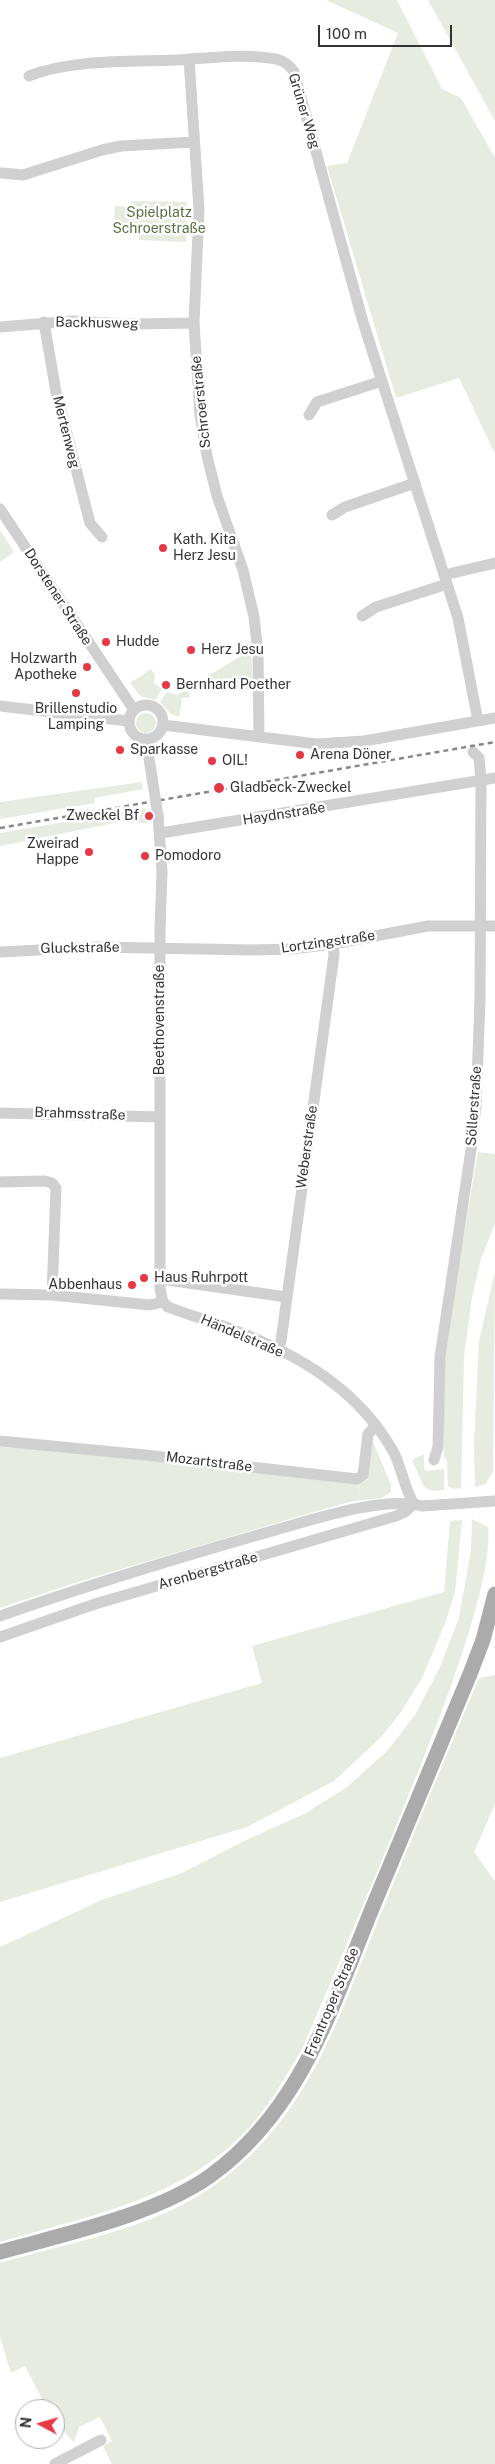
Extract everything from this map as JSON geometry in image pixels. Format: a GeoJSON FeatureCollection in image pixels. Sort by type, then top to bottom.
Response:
{"type":"FeatureCollection","features":[{"type":"Feature","properties":{"kind":"main road","name":"Frentroper Straße"},"geometry":{"type":"LineString","coordinates":[[0,2252],[137,2212],[178,2195],[208,2177],[236,2155],[274,2114],[296,2083],[330,2008],[470,1674],[494,1600]]}},
{"type":"Feature","properties":{"kind":"street","name":"Grüner Weg"},"geometry":{"type":"LineString","coordinates":[[29,76],[41,71],[90,65],[230,57],[276,59],[289,64],[294,72],[363,322],[458,618],[478,721]]}},
{"type":"Feature","properties":{"kind":"street","name":"Schroerstraße"},"geometry":{"type":"LineString","coordinates":[[189,59],[199,209],[194,323],[200,414],[207,456],[220,505],[244,570],[254,617],[258,653],[259,737]]}},
{"type":"Feature","properties":{"kind":"street"},"geometry":{"type":"LineString","coordinates":[[2,173],[23,175],[120,146],[194,142]]}},
{"type":"Feature","properties":{"kind":"street","name":"Backhusweg"},"geometry":{"type":"LineString","coordinates":[[0,327],[44,322],[194,323]]}},
{"type":"Feature","properties":{"kind":"street","name":"Mertenweg"},"geometry":{"type":"LineString","coordinates":[[44,322],[56,392],[90,523],[102,537]]}},
{"type":"Feature","properties":{"kind":"street"},"geometry":{"type":"LineString","coordinates":[[309,415],[317,402],[382,381]]}},
{"type":"Feature","properties":{"kind":"street"},"geometry":{"type":"LineString","coordinates":[[332,515],[345,507],[415,483]]}},
{"type":"Feature","properties":{"kind":"street","name":"Dorstener Straße"},"geometry":{"type":"LineString","coordinates":[[0,509],[134,710]]}},
{"type":"Feature","properties":{"kind":"street"},"geometry":{"type":"LineString","coordinates":[[362,616],[376,607],[446,579],[495,563]]}},
{"type":"Feature","properties":{"kind":"street"},"geometry":{"type":"LineString","coordinates":[[144,705],[153,706],[161,714],[163,725],[157,736],[146,740],[132,734],[128,721],[134,710],[144,705]]}},
{"type":"Feature","properties":{"kind":"street"},"geometry":{"type":"LineString","coordinates":[[0,706],[128,721]]}},
{"type":"Feature","properties":{"kind":"street"},"geometry":{"type":"LineString","coordinates":[[163,725],[317,744],[364,741],[495,718]]}},
{"type":"Feature","properties":{"kind":"street","name":"Beethovenstraße"},"geometry":{"type":"LineString","coordinates":[[146,740],[161,833],[159,1117],[160,1279],[163,1302]]}},
{"type":"Feature","properties":{"kind":"street","name":"Söllerstraße"},"geometry":{"type":"LineString","coordinates":[[434,1460],[438,1447],[440,1357],[476,1105],[481,780],[479,758],[473,752]]}},
{"type":"Feature","properties":{"kind":"street","name":"Haydnstraße"},"geometry":{"type":"LineString","coordinates":[[161,833],[495,778]]}},
{"type":"Feature","properties":{"kind":"street","name":"Lortzingstraße"},"geometry":{"type":"LineString","coordinates":[[160,949],[252,950],[334,944],[428,926],[495,926]]}},
{"type":"Feature","properties":{"kind":"street","name":"Weberstraße"},"geometry":{"type":"LineString","coordinates":[[277,1349],[281,1340],[334,944]]}},
{"type":"Feature","properties":{"kind":"street","name":"Gluckstraße"},"geometry":{"type":"LineString","coordinates":[[0,952],[98,946],[160,949]]}},
{"type":"Feature","properties":{"kind":"street","name":"Brahmsstraße"},"geometry":{"type":"LineString","coordinates":[[0,1113],[159,1117]]}},
{"type":"Feature","properties":{"kind":"street"},"geometry":{"type":"LineString","coordinates":[[0,1182],[45,1181],[52,1183],[56,1188],[52,1295]]}},
{"type":"Feature","properties":{"kind":"street"},"geometry":{"type":"LineString","coordinates":[[160,1279],[287,1297]]}},
{"type":"Feature","properties":{"kind":"street"},"geometry":{"type":"LineString","coordinates":[[0,1294],[52,1295],[150,1305],[163,1302]]}},
{"type":"Feature","properties":{"kind":"street","name":"Händelstraße"},"geometry":{"type":"LineString","coordinates":[[163,1302],[168,1307],[238,1331],[277,1349],[333,1381],[352,1398],[376,1425],[393,1452],[414,1504]]}},
{"type":"Feature","properties":{"kind":"street","name":"Mozartstraße"},"geometry":{"type":"LineString","coordinates":[[0,1441],[136,1454],[356,1479],[363,1475],[368,1434],[376,1425]]}},
{"type":"Feature","properties":{"kind":"street","name":"Arenbergstraße"},"geometry":{"type":"LineString","coordinates":[[0,1616],[139,1569],[345,1511],[414,1504],[422,1506],[490,1502]]}},
{"type":"Feature","properties":{"kind":"street","name":"Arenbergstraße"},"geometry":{"type":"LineString","coordinates":[[0,1637],[95,1604],[396,1516],[405,1512],[414,1504]]}},
{"type":"Feature","properties":{"kind":"street"},"geometry":{"type":"LineString","coordinates":[[55,2464],[101,2440]]}},
{"type":"Feature","properties":{"kind":"green space"},"geometry":{"type":"Polygon","coordinates":[[[326,0],[397,0],[442,89],[461,98],[495,158],[495,454],[459,378],[396,398],[327,166],[347,163],[398,33],[326,0]]]}},
{"type":"Feature","properties":{"kind":"green space"},"geometry":{"type":"Polygon","coordinates":[[[428,0],[495,0],[495,121],[428,0]]]}},
{"type":"Feature","properties":{"kind":"green space","name":"Spielplatz Schroerstraße"},"geometry":{"type":"Polygon","coordinates":[[[132,201],[187,202],[186,242],[139,240],[139,225],[114,225],[115,206],[131,207],[132,201]]]}},
{"type":"Feature","properties":{"kind":"green space"},"geometry":{"type":"Polygon","coordinates":[[[0,530],[14,552],[0,562],[0,530]]]}},
{"type":"Feature","properties":{"kind":"green space"},"geometry":{"type":"Polygon","coordinates":[[[251,650],[253,690],[210,686],[208,676],[251,650]]]}},
{"type":"Feature","properties":{"kind":"green space"},"geometry":{"type":"Polygon","coordinates":[[[151,669],[155,675],[154,683],[162,689],[155,700],[140,696],[130,683],[151,669]]]}},
{"type":"Feature","properties":{"kind":"green space"},"geometry":{"type":"Polygon","coordinates":[[[184,691],[189,692],[190,697],[182,698],[179,717],[171,714],[160,702],[167,692],[177,695],[184,691]]]}},
{"type":"Feature","properties":{"kind":"green space"},"geometry":{"type":"Polygon","coordinates":[[[146,713],[153,716],[156,723],[153,730],[146,733],[139,730],[136,723],[139,716],[146,713]]]}},
{"type":"Feature","properties":{"kind":"green space"},"geometry":{"type":"Polygon","coordinates":[[[142,782],[143,789],[94,798],[95,803],[0,819],[0,802],[142,782]]]}},
{"type":"Feature","properties":{"kind":"green space"},"geometry":{"type":"Polygon","coordinates":[[[145,808],[148,823],[119,822],[0,846],[0,833],[145,808]]]}},
{"type":"Feature","properties":{"kind":"green space"},"geometry":{"type":"Polygon","coordinates":[[[478,1152],[495,1154],[495,1223],[481,1259],[472,1297],[464,1357],[461,1488],[453,1489],[448,1486],[447,1460],[444,1458],[444,1370],[456,1281],[478,1152]]]}},
{"type":"Feature","properties":{"kind":"green space"},"geometry":{"type":"Polygon","coordinates":[[[495,1271],[493,1472],[485,1484],[475,1487],[474,1444],[479,1341],[495,1271]]]}},
{"type":"Feature","properties":{"kind":"green space"},"geometry":{"type":"Polygon","coordinates":[[[372,1440],[391,1484],[391,1492],[382,1498],[353,1501],[300,1516],[81,1581],[0,1608],[0,1447],[51,1450],[357,1483],[360,1498],[358,1484],[367,1480],[372,1440]]]}},
{"type":"Feature","properties":{"kind":"green space"},"geometry":{"type":"Polygon","coordinates":[[[424,1454],[424,1468],[426,1471],[444,1469],[444,1490],[432,1491],[424,1487],[412,1460],[424,1454]]]}},
{"type":"Feature","properties":{"kind":"green space"},"geometry":{"type":"Polygon","coordinates":[[[472,1519],[488,1527],[487,1554],[481,1589],[457,1670],[412,1787],[303,2047],[274,2094],[259,2116],[240,2137],[214,2159],[187,2177],[158,2192],[96,2215],[0,2242],[0,1947],[104,1899],[182,1873],[246,1840],[304,1814],[347,1787],[387,1751],[415,1715],[439,1669],[459,1618],[471,1550],[472,1519]]]}},
{"type":"Feature","properties":{"kind":"green space"},"geometry":{"type":"Polygon","coordinates":[[[462,1520],[455,1592],[446,1621],[422,1678],[401,1712],[382,1736],[334,1781],[247,1827],[0,1902],[0,1758],[262,1683],[252,1646],[444,1592],[450,1521],[462,1520]]]}},
{"type":"Feature","properties":{"kind":"green space"},"geometry":{"type":"Polygon","coordinates":[[[495,1675],[495,1804],[474,1852],[495,1881],[495,2464],[112,2464],[103,2446],[112,2441],[100,2417],[79,2427],[74,2442],[65,2433],[65,2399],[42,2399],[25,2366],[11,2373],[0,2337],[0,2263],[106,2234],[158,2216],[206,2191],[242,2164],[271,2133],[296,2101],[334,2029],[479,1678],[495,1675]]]}},
{"type":"Feature","properties":{"kind":"railway"},"geometry":{"type":"LineString","coordinates":[[0,828],[495,742]]}},
{"type":"Feature","properties":{"kind":"place","name":"Kath. Kita Herz Jesu"},"geometry":{"type":"Point","coordinates":[163,548]}},
{"type":"Feature","properties":{"kind":"place","name":"Hudde"},"geometry":{"type":"Point","coordinates":[106,642]}},
{"type":"Feature","properties":{"kind":"place","name":"Herz Jesu"},"geometry":{"type":"Point","coordinates":[191,650]}},
{"type":"Feature","properties":{"kind":"place","name":"Holzwarth Apotheke"},"geometry":{"type":"Point","coordinates":[87,667]}},
{"type":"Feature","properties":{"kind":"place","name":"Bernhard Poether"},"geometry":{"type":"Point","coordinates":[166,685]}},
{"type":"Feature","properties":{"kind":"place","name":"Brillenstudio Lamping"},"geometry":{"type":"Point","coordinates":[76,693]}},
{"type":"Feature","properties":{"kind":"place","name":"Sparkasse"},"geometry":{"type":"Point","coordinates":[120,750]}},
{"type":"Feature","properties":{"kind":"place","name":"Arena Döner"},"geometry":{"type":"Point","coordinates":[300,755]}},
{"type":"Feature","properties":{"kind":"place","name":"OIL!"},"geometry":{"type":"Point","coordinates":[212,761]}},
{"type":"Feature","properties":{"kind":"place","name":"Gladbeck-Zweckel"},"geometry":{"type":"Point","coordinates":[219,788]}},
{"type":"Feature","properties":{"kind":"place","name":"Zweckel Bf"},"geometry":{"type":"Point","coordinates":[149,816]}},
{"type":"Feature","properties":{"kind":"place","name":"Zweirad Happe"},"geometry":{"type":"Point","coordinates":[89,852]}},
{"type":"Feature","properties":{"kind":"place","name":"Pomodoro"},"geometry":{"type":"Point","coordinates":[145,856]}},
{"type":"Feature","properties":{"kind":"place","name":"Haus Ruhrpott"},"geometry":{"type":"Point","coordinates":[144,1278]}},
{"type":"Feature","properties":{"kind":"place","name":"Abbenhaus"},"geometry":{"type":"Point","coordinates":[132,1285]}}]}
